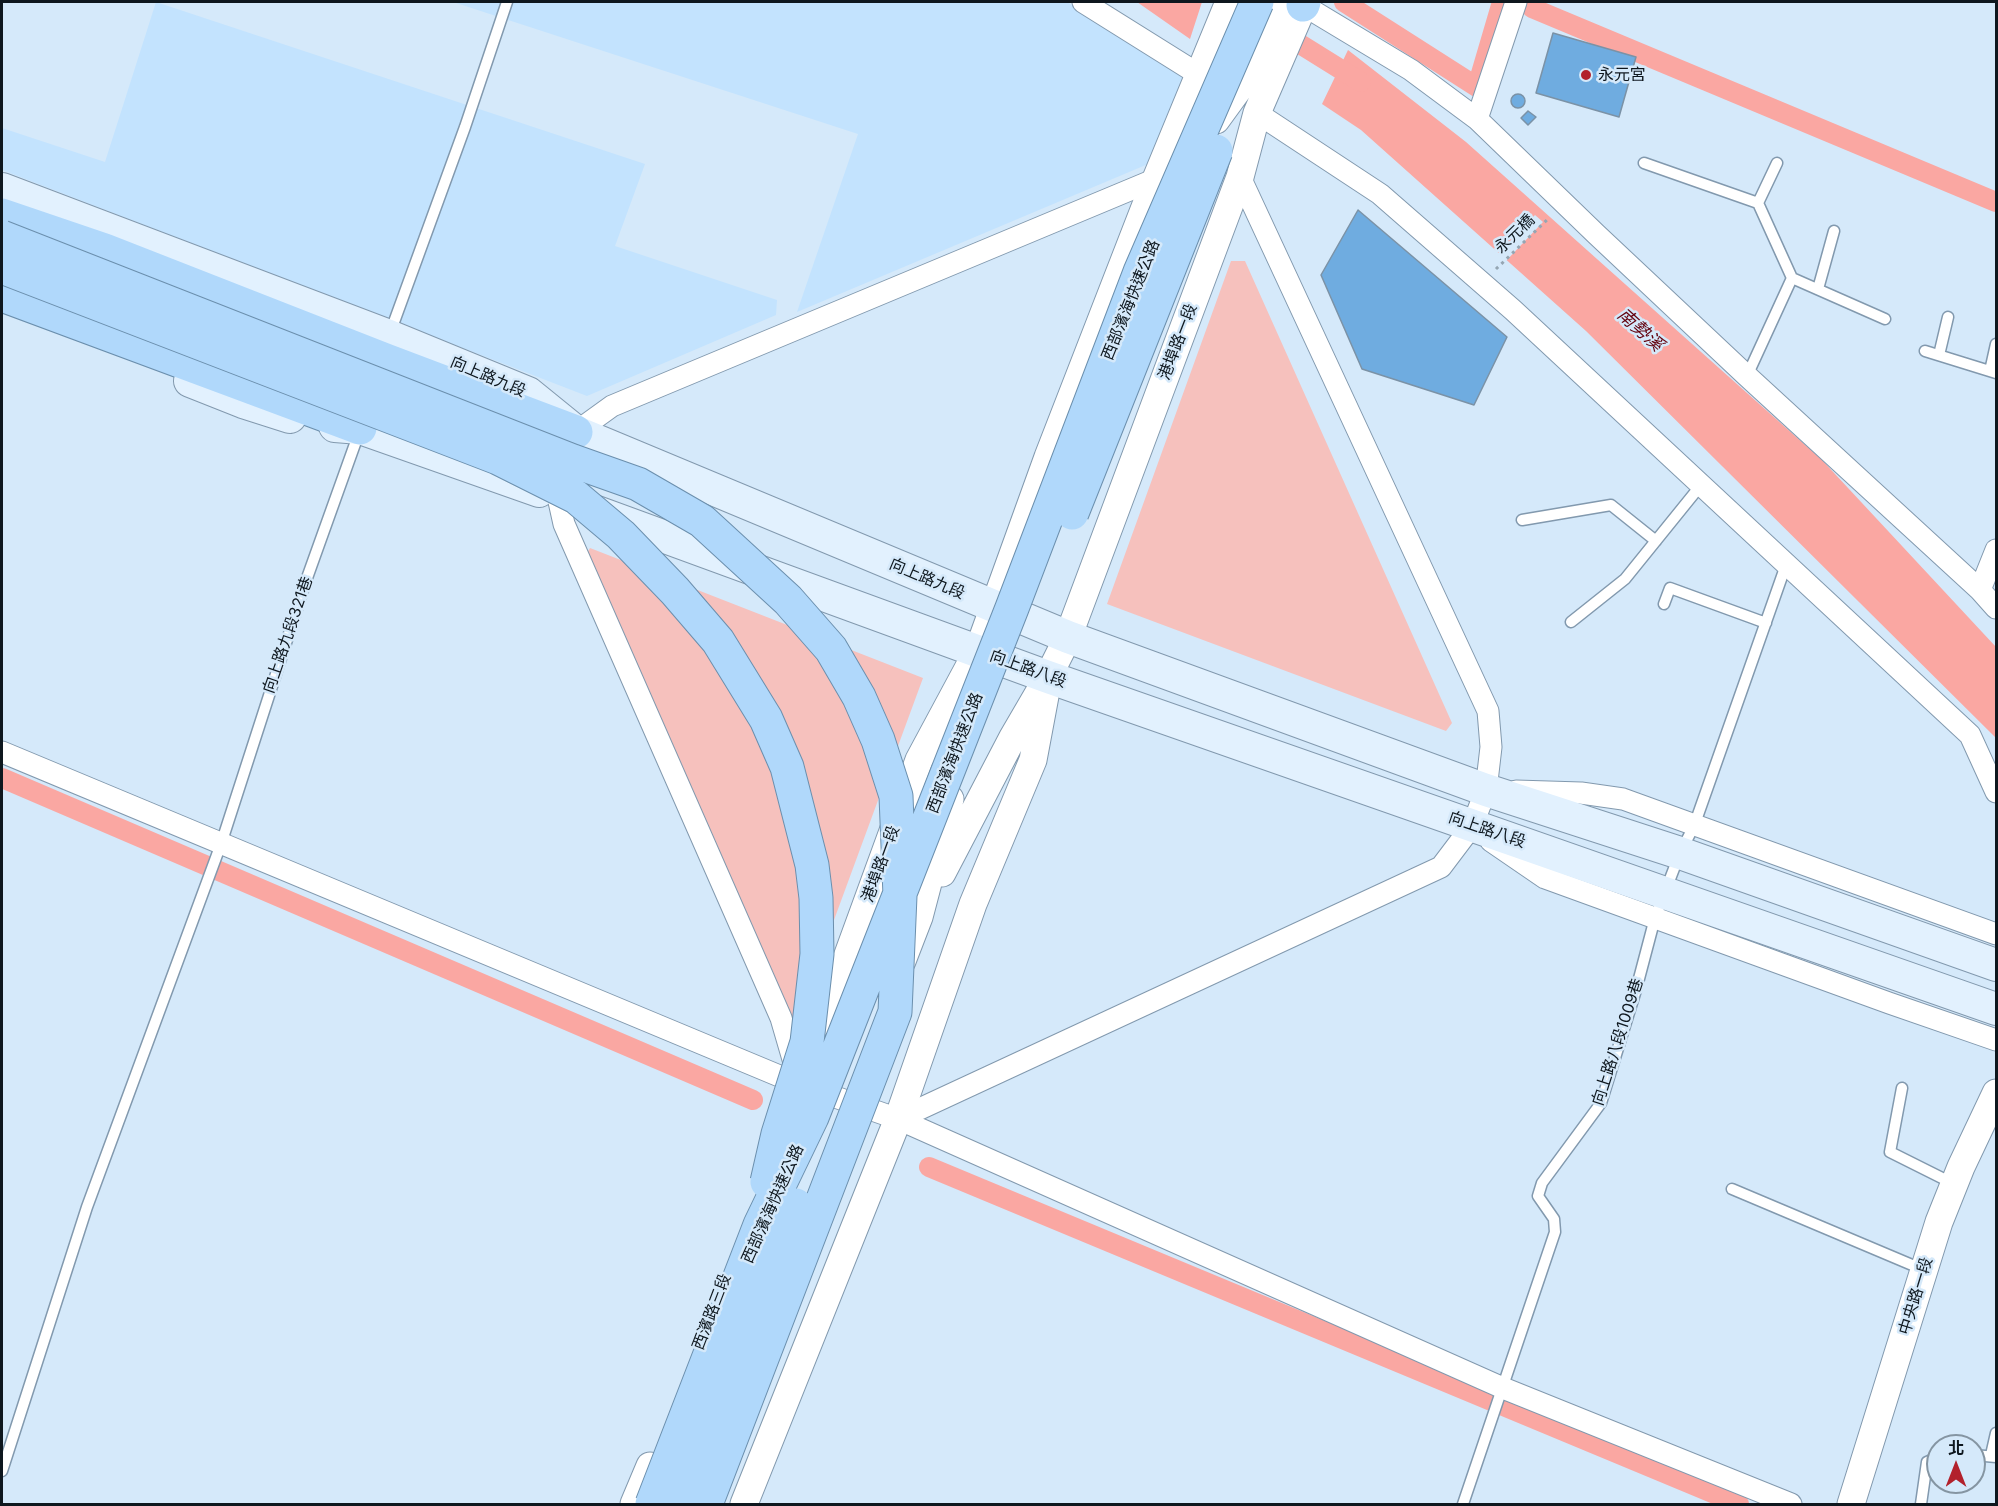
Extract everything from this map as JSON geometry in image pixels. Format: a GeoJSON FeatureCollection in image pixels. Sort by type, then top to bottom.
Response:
{"type":"FeatureCollection","features":[{"type":"Feature","properties":{"kind":"highway","name":"西部濱海快速公路"},"geometry":{"type":"LineString","coordinates":[[652,1504],[760,1226],[812,1117],[1007,620],[1140,272],[1257,2]]}},
{"type":"Feature","properties":{"kind":"highway","name":"西部濱海快速公路"},"geometry":{"type":"LineString","coordinates":[[678,1504],[1296,2]]}},
{"type":"Feature","properties":{"kind":"highway"},"geometry":{"type":"LineString","coordinates":[[2,215],[105,250],[383,362],[576,432]]}},
{"type":"Feature","properties":{"kind":"highway"},"geometry":{"type":"LineString","coordinates":[[2,237],[573,461],[638,484],[702,521],[788,600],[831,650],[859,696],[878,740],[896,796],[900,896],[895,1012],[706,1504]]}},
{"type":"Feature","properties":{"kind":"highway"},"geometry":{"type":"LineString","coordinates":[[2,267],[487,454],[576,497],[621,535],[675,591],[718,642],[766,719],[787,767],[812,865],[816,898],[817,954],[807,1042],[778,1134],[761,1208],[760,1226]]}},
{"type":"Feature","properties":{"kind":"highway"},"geometry":{"type":"LineString","coordinates":[[2,295],[360,428]]}},
{"type":"Feature","properties":{"kind":"main road"},"geometry":{"type":"LineString","coordinates":[[2,189],[383,362]]}},
{"type":"Feature","properties":{"kind":"main road"},"geometry":{"type":"LineString","coordinates":[[2,250],[257,347],[383,362]]}},
{"type":"Feature","properties":{"kind":"main road"},"geometry":{"type":"LineString","coordinates":[[2,308],[243,402],[317,425],[360,428],[558,497],[978,651]]}},
{"type":"Feature","properties":{"kind":"main road"},"geometry":{"type":"LineString","coordinates":[[257,347],[360,428]]}},
{"type":"Feature","properties":{"kind":"main road","name":"向上路九段"},"geometry":{"type":"LineString","coordinates":[[576,432],[993,606]]}},
{"type":"Feature","properties":{"kind":"main road"},"geometry":{"type":"LineString","coordinates":[[993,606],[1068,637],[1486,790],[1687,840],[1996,965]]}},
{"type":"Feature","properties":{"kind":"main road","name":"向上路八段"},"geometry":{"type":"LineString","coordinates":[[978,651],[1472,826],[1660,905],[1996,1009]]}},
{"type":"Feature","properties":{"kind":"street"},"geometry":{"type":"LineString","coordinates":[[1083,2],[1198,74]]}},
{"type":"Feature","properties":{"kind":"street","name":"港埠路一段"},"geometry":{"type":"LineString","coordinates":[[849,1102],[919,917],[955,780],[978,651],[993,606],[1156,179],[1229,2]]}},
{"type":"Feature","properties":{"kind":"street"},"geometry":{"type":"LineString","coordinates":[[801,1085],[781,1018],[564,524],[558,497],[558,458],[576,432],[612,406],[1156,179],[1196,150],[1296,2],[1411,70],[1477,119],[1747,376],[1980,590],[1996,608]]}},
{"type":"Feature","properties":{"kind":"street","name":"港埠路一段"},"geometry":{"type":"LineString","coordinates":[[919,917],[1013,736],[1048,677],[1068,637],[1240,177],[1257,113],[1296,2]]}},
{"type":"Feature","properties":{"kind":"street"},"geometry":{"type":"LineString","coordinates":[[1477,119],[1516,2]]}},
{"type":"Feature","properties":{"kind":"street"},"geometry":{"type":"LineString","coordinates":[[1257,113],[1380,194],[1482,283],[1786,565],[1857,627],[1970,735],[1996,792]]}},
{"type":"Feature","properties":{"kind":"street"},"geometry":{"type":"LineString","coordinates":[[744,1504],[898,1119],[1441,867],[1472,826],[1486,790],[1491,747],[1488,711],[1240,177]]}},
{"type":"Feature","properties":{"kind":"street"},"geometry":{"type":"LineString","coordinates":[[1980,590],[1996,550]]}},
{"type":"Feature","properties":{"kind":"street","name":"港埠路一段"},"geometry":{"type":"LineString","coordinates":[[801,1085],[919,760],[978,651]]}},
{"type":"Feature","properties":{"kind":"street","name":"港埠路一段"},"geometry":{"type":"LineString","coordinates":[[898,1119],[973,904],[1033,760],[1048,677]]}},
{"type":"Feature","properties":{"kind":"street"},"geometry":{"type":"LineString","coordinates":[[2,752],[801,1085],[898,1119],[1502,1391],[1791,1504]]}},
{"type":"Feature","properties":{"kind":"street"},"geometry":{"type":"LineString","coordinates":[[1687,840],[1996,934]]}},
{"type":"Feature","properties":{"kind":"street"},"geometry":{"type":"LineString","coordinates":[[1660,905],[1889,1003],[1996,1040]]}},
{"type":"Feature","properties":{"kind":"street","name":"西濱路三段"},"geometry":{"type":"LineString","coordinates":[[634,1504],[702,1339],[801,1085]]}},
{"type":"Feature","properties":{"kind":"street","name":"中央路一段"},"geometry":{"type":"LineString","coordinates":[[1851,1504],[1939,1222],[1982,1119],[1996,1093]]}},
{"type":"Feature","properties":{"kind":"street"},"geometry":{"type":"LineString","coordinates":[[692,1504],[849,1102]]}},
{"type":"Feature","properties":{"kind":"lane","name":"向上路九段321巷"},"geometry":{"type":"LineString","coordinates":[[2,1471],[87,1207],[221,844],[300,600],[507,2]]}},
{"type":"Feature","properties":{"kind":"lane"},"geometry":{"type":"LineString","coordinates":[[1644,163],[1758,203],[1792,278],[1885,319]]}},
{"type":"Feature","properties":{"kind":"lane"},"geometry":{"type":"LineString","coordinates":[[1758,203],[1777,163]]}},
{"type":"Feature","properties":{"kind":"lane"},"geometry":{"type":"LineString","coordinates":[[1818,289],[1834,231]]}},
{"type":"Feature","properties":{"kind":"lane"},"geometry":{"type":"LineString","coordinates":[[1747,376],[1792,278]]}},
{"type":"Feature","properties":{"kind":"lane"},"geometry":{"type":"LineString","coordinates":[[1939,355],[1948,317]]}},
{"type":"Feature","properties":{"kind":"lane"},"geometry":{"type":"LineString","coordinates":[[1925,351],[1993,372],[1996,344]]}},
{"type":"Feature","properties":{"kind":"lane"},"geometry":{"type":"LineString","coordinates":[[1571,622],[1625,579],[1701,485]]}},
{"type":"Feature","properties":{"kind":"lane"},"geometry":{"type":"LineString","coordinates":[[1522,520],[1611,505],[1656,541]]}},
{"type":"Feature","properties":{"kind":"lane"},"geometry":{"type":"LineString","coordinates":[[1660,905],[1687,840],[1786,565]]}},
{"type":"Feature","properties":{"kind":"lane"},"geometry":{"type":"LineString","coordinates":[[1664,604],[1670,588],[1766,623]]}},
{"type":"Feature","properties":{"kind":"lane","name":"向上路八段1009巷"},"geometry":{"type":"LineString","coordinates":[[1502,1391],[1555,1232],[1554,1219],[1538,1196],[1542,1183],[1601,1103],[1660,905]]}},
{"type":"Feature","properties":{"kind":"lane"},"geometry":{"type":"LineString","coordinates":[[1902,1088],[1890,1152],[1953,1185]]}},
{"type":"Feature","properties":{"kind":"lane"},"geometry":{"type":"LineString","coordinates":[[1732,1189],[1924,1270]]}},
{"type":"Feature","properties":{"kind":"lane"},"geometry":{"type":"LineString","coordinates":[[1463,1504],[1502,1391]]}},
{"type":"Feature","properties":{"kind":"lane"},"geometry":{"type":"LineString","coordinates":[[1994,1456],[1996,1433]]}},
{"type":"Feature","properties":{"kind":"lane"},"geometry":{"type":"LineString","coordinates":[[1921,1504],[1926,1473]]}},
{"type":"Feature","properties":{"kind":"path","name":"永元橋"},"geometry":{"type":"LineString","coordinates":[[1482,283],[1564,203]]}},
{"type":"Feature","properties":{"kind":"shaded area"},"geometry":{"type":"Polygon","coordinates":[[[156,2],[645,164],[615,246],[777,300],[776,315],[587,396],[2,170],[2,128],[105,162],[156,2]]]}},
{"type":"Feature","properties":{"kind":"shaded area"},"geometry":{"type":"Polygon","coordinates":[[[453,2],[1067,2],[1184,74],[1160,159],[797,312],[858,134],[453,2]]]}},
{"type":"Feature","properties":{"kind":"shaded area"},"geometry":{"type":"Polygon","coordinates":[[[1231,261],[1245,261],[1452,723],[1446,731],[1107,604],[1231,261]]]}},
{"type":"Feature","properties":{"kind":"shaded area"},"geometry":{"type":"Polygon","coordinates":[[[590,548],[923,678],[795,1026],[787,1027],[584,558],[590,548]]]}},
{"type":"Feature","properties":{"kind":"water"},"geometry":{"type":"Polygon","coordinates":[[[1137,2],[1202,2],[1190,39],[1137,2]]]}},
{"type":"Feature","properties":{"kind":"water"},"geometry":{"type":"Polygon","coordinates":[[[1348,50],[1466,142],[1822,460],[1996,647],[1996,738],[1586,331],[1361,130],[1322,104],[1348,50]]]}},
{"type":"Feature","properties":{"kind":"pier"},"geometry":{"type":"Polygon","coordinates":[[[1535,215],[1543,222],[1505,262],[1497,255],[1535,215]]]}},
{"type":"Feature","properties":{"kind":"building","name":"永元宮"},"geometry":{"type":"Polygon","coordinates":[[[1553,33],[1636,57],[1619,117],[1536,93],[1553,33]]]}},
{"type":"Feature","properties":{"kind":"building"},"geometry":{"type":"Polygon","coordinates":[[[1518,94],[1523,96],[1525,101],[1523,106],[1518,108],[1513,106],[1511,101],[1513,96],[1518,94]]]}},
{"type":"Feature","properties":{"kind":"building"},"geometry":{"type":"Polygon","coordinates":[[[1528,111],[1536,117],[1528,125],[1521,118],[1528,111]]]}},
{"type":"Feature","properties":{"kind":"building"},"geometry":{"type":"Polygon","coordinates":[[[1358,210],[1507,337],[1474,405],[1362,369],[1321,275],[1358,210]]]}},
{"type":"Feature","properties":{"kind":"waterway"},"geometry":{"type":"LineString","coordinates":[[1344,2],[1477,87],[1502,2]]}},
{"type":"Feature","properties":{"kind":"waterway"},"geometry":{"type":"LineString","coordinates":[[1532,8],[1996,202]]}},
{"type":"Feature","properties":{"kind":"waterway","name":"南勢溪"},"geometry":{"type":"LineString","coordinates":[[1279,31],[1361,82]]}},
{"type":"Feature","properties":{"kind":"waterway"},"geometry":{"type":"LineString","coordinates":[[2,778],[753,1100]]}},
{"type":"Feature","properties":{"kind":"waterway"},"geometry":{"type":"LineString","coordinates":[[929,1167],[1739,1504]]}},
{"type":"Feature","properties":{"kind":"place","name":"永元宮"},"geometry":{"type":"Point","coordinates":[1586,75]}}]}
